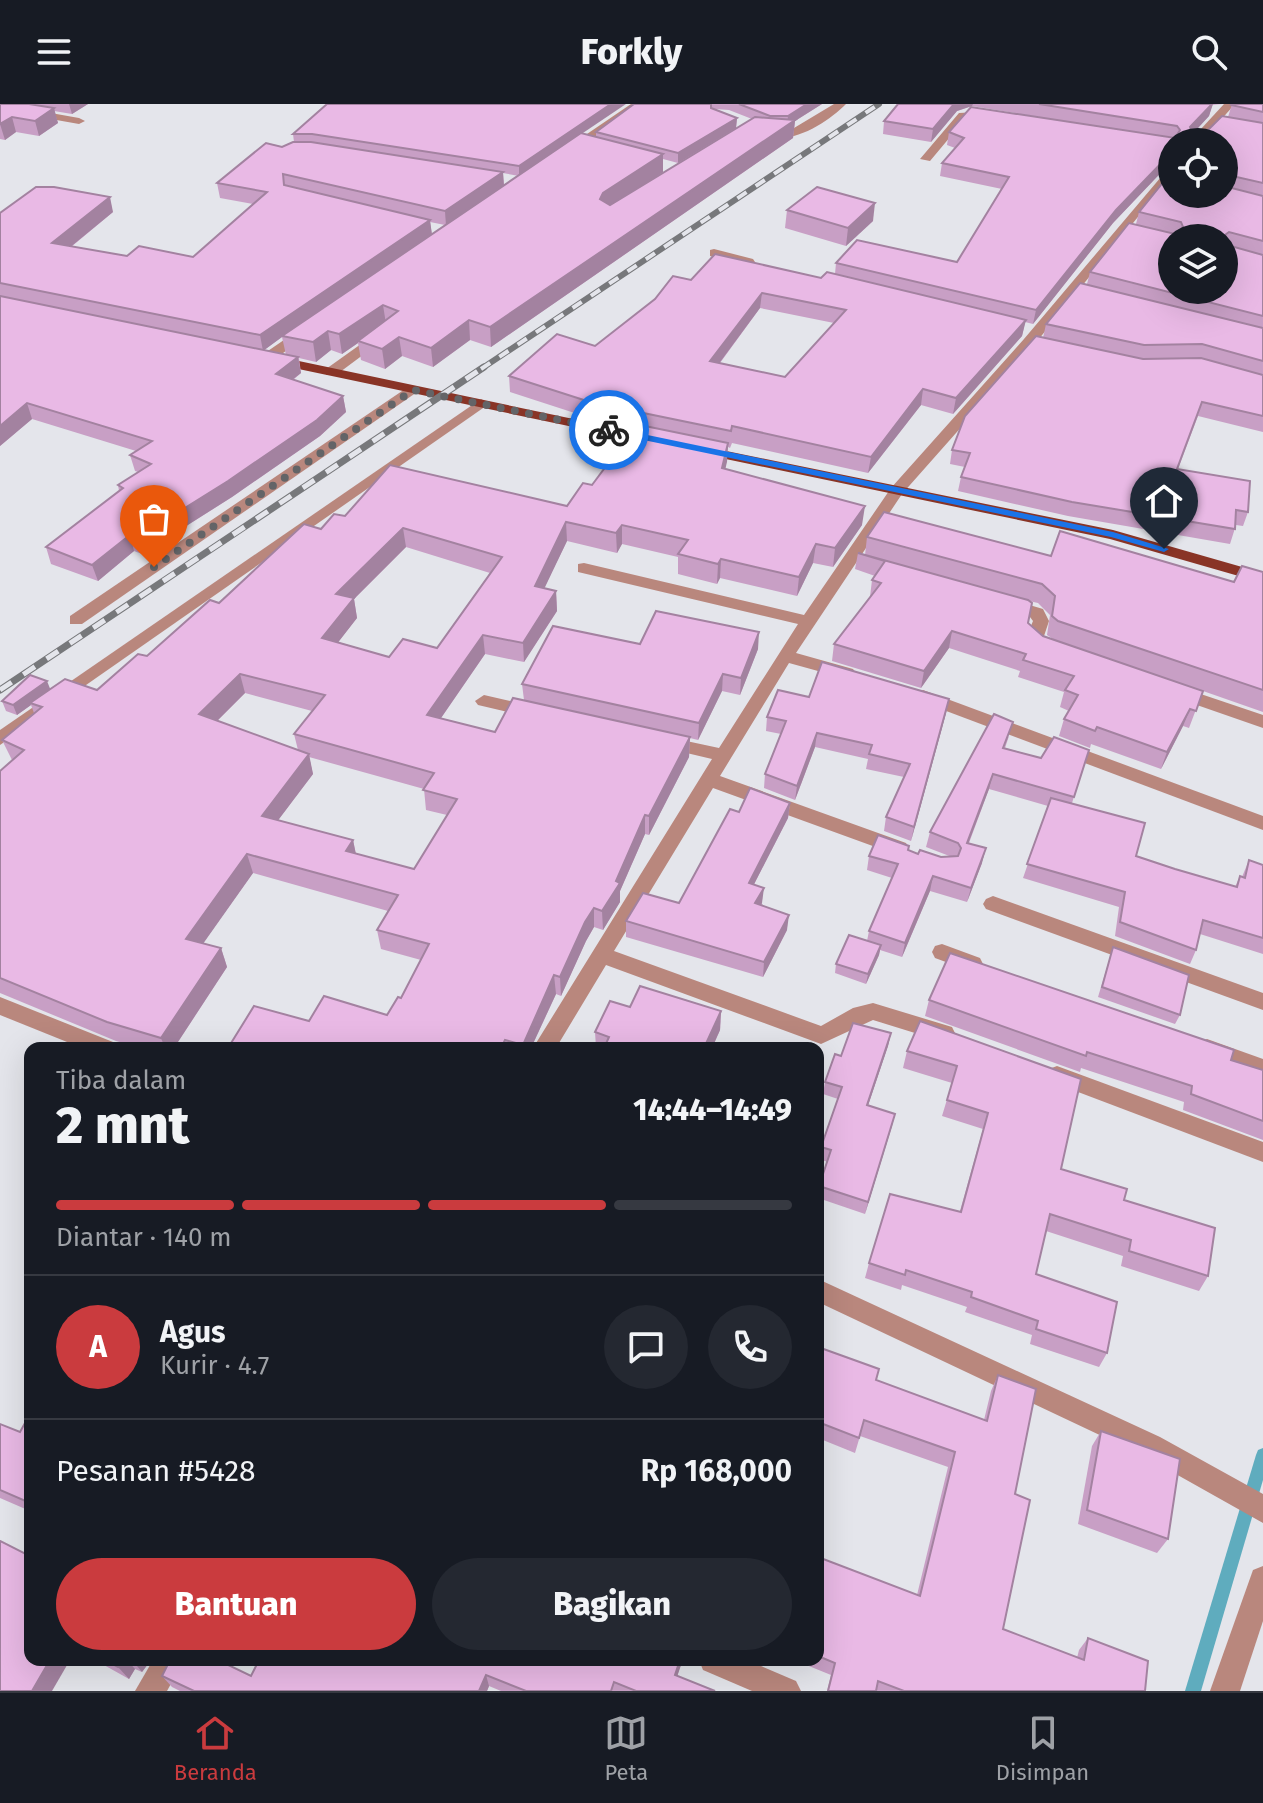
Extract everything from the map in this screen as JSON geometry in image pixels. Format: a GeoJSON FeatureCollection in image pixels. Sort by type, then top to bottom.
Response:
{"type":"FeatureCollection","features":[{"type":"Feature","properties":{"kind":"main road"},"geometry":{"type":"LineString","coordinates":[[260,356],[1113,535],[1263,578]]}},
{"type":"Feature","properties":{"kind":"street"},"geometry":{"type":"LineString","coordinates":[[556,160],[638,104]]}},
{"type":"Feature","properties":{"kind":"street"},"geometry":{"type":"LineString","coordinates":[[815,104],[837,107]]}},
{"type":"Feature","properties":{"kind":"street"},"geometry":{"type":"LineString","coordinates":[[0,107],[79,121]]}},
{"type":"Feature","properties":{"kind":"street"},"geometry":{"type":"LineString","coordinates":[[752,128],[776,134],[796,132],[837,107]]}},
{"type":"Feature","properties":{"kind":"street"},"geometry":{"type":"LineString","coordinates":[[1210,109],[1223,112],[1232,125]]}},
{"type":"Feature","properties":{"kind":"street"},"geometry":{"type":"LineString","coordinates":[[926,159],[963,115],[983,111],[999,114]]}},
{"type":"Feature","properties":{"kind":"street"},"geometry":{"type":"LineString","coordinates":[[0,124],[20,112]]}},
{"type":"Feature","properties":{"kind":"street"},"geometry":{"type":"LineString","coordinates":[[1208,128],[1223,112]]}},
{"type":"Feature","properties":{"kind":"street"},"geometry":{"type":"LineString","coordinates":[[579,144],[593,148]]}},
{"type":"Feature","properties":{"kind":"street"},"geometry":{"type":"LineString","coordinates":[[548,1042],[785,656],[808,621],[856,561],[896,491],[1081,290],[1158,191]]}},
{"type":"Feature","properties":{"kind":"street"},"geometry":{"type":"LineString","coordinates":[[714,253],[760,265]]}},
{"type":"Feature","properties":{"kind":"street"},"geometry":{"type":"LineString","coordinates":[[260,356],[319,322]]}},
{"type":"Feature","properties":{"kind":"street"},"geometry":{"type":"LineString","coordinates":[[1021,328],[1036,340]]}},
{"type":"Feature","properties":{"kind":"street"},"geometry":{"type":"LineString","coordinates":[[331,372],[390,330]]}},
{"type":"Feature","properties":{"kind":"street"},"geometry":{"type":"LineString","coordinates":[[76,620],[413,390]]}},
{"type":"Feature","properties":{"kind":"street"},"geometry":{"type":"LineString","coordinates":[[0,739],[481,403]]}},
{"type":"Feature","properties":{"kind":"street"},"geometry":{"type":"LineString","coordinates":[[584,568],[808,621]]}},
{"type":"Feature","properties":{"kind":"street"},"geometry":{"type":"LineString","coordinates":[[986,597],[1037,613],[1041,621],[1035,638],[1060,651]]}},
{"type":"Feature","properties":{"kind":"street"},"geometry":{"type":"LineString","coordinates":[[785,656],[870,680]]}},
{"type":"Feature","properties":{"kind":"street"},"geometry":{"type":"LineString","coordinates":[[1162,686],[1263,722]]}},
{"type":"Feature","properties":{"kind":"street"},"geometry":{"type":"LineString","coordinates":[[899,688],[1263,823]]}},
{"type":"Feature","properties":{"kind":"street"},"geometry":{"type":"LineString","coordinates":[[484,701],[560,718]]}},
{"type":"Feature","properties":{"kind":"street"},"geometry":{"type":"LineString","coordinates":[[650,739],[725,756]]}},
{"type":"Feature","properties":{"kind":"street"},"geometry":{"type":"LineString","coordinates":[[711,780],[916,854]]}},
{"type":"Feature","properties":{"kind":"street"},"geometry":{"type":"LineString","coordinates":[[993,904],[1263,1002]]}},
{"type":"Feature","properties":{"kind":"street"},"geometry":{"type":"LineString","coordinates":[[942,952],[1000,973]]}},
{"type":"Feature","properties":{"kind":"street"},"geometry":{"type":"LineString","coordinates":[[601,955],[821,1035],[839,1030],[864,1012],[879,1012],[958,1038]]}},
{"type":"Feature","properties":{"kind":"street"},"geometry":{"type":"LineString","coordinates":[[0,1006],[90,1042]]}},
{"type":"Feature","properties":{"kind":"street"},"geometry":{"type":"LineString","coordinates":[[1190,1042],[1263,1068]]}},
{"type":"Feature","properties":{"kind":"street"},"geometry":{"type":"LineString","coordinates":[[1029,1065],[1263,1152]]}},
{"type":"Feature","properties":{"kind":"street"},"geometry":{"type":"LineString","coordinates":[[824,1293],[1151,1446],[1263,1509]]}},
{"type":"Feature","properties":{"kind":"street"},"geometry":{"type":"LineString","coordinates":[[1225,1691],[1261,1593]]}},
{"type":"Feature","properties":{"kind":"street"},"geometry":{"type":"LineString","coordinates":[[150,1691],[166,1666]]}},
{"type":"Feature","properties":{"kind":"street"},"geometry":{"type":"LineString","coordinates":[[727,1666],[786,1691]]}},
{"type":"Feature","properties":{"kind":"building"},"geometry":{"type":"Polygon","coordinates":[[[0,104],[54,108],[35,121],[12,117],[0,124],[0,104]]]}},
{"type":"Feature","properties":{"kind":"building"},"geometry":{"type":"Polygon","coordinates":[[[327,104],[611,104],[519,166],[312,134],[293,134],[327,104]]]}},
{"type":"Feature","properties":{"kind":"building"},"geometry":{"type":"Polygon","coordinates":[[[634,104],[711,104],[711,108],[737,118],[678,153],[596,132],[634,104]]]}},
{"type":"Feature","properties":{"kind":"building"},"geometry":{"type":"Polygon","coordinates":[[[739,104],[807,104],[788,116],[770,116],[739,104]]]}},
{"type":"Feature","properties":{"kind":"building"},"geometry":{"type":"Polygon","coordinates":[[[898,104],[954,104],[933,129],[884,121],[898,104]]]}},
{"type":"Feature","properties":{"kind":"building"},"geometry":{"type":"Polygon","coordinates":[[[1039,104],[1212,104],[1190,128],[1039,104]]]}},
{"type":"Feature","properties":{"kind":"building"},"geometry":{"type":"Polygon","coordinates":[[[1263,104],[1263,112],[1231,105],[1263,104]]]}},
{"type":"Feature","properties":{"kind":"building"},"geometry":{"type":"Polygon","coordinates":[[[971,107],[1158,135],[1158,166],[1116,210],[1036,310],[836,263],[857,240],[957,262],[1009,177],[942,163],[964,138],[949,132],[971,107]]]}},
{"type":"Feature","properties":{"kind":"building"},"geometry":{"type":"Polygon","coordinates":[[[1222,116],[1263,123],[1263,183],[1238,177],[1238,128],[1210,128],[1222,116]]]}},
{"type":"Feature","properties":{"kind":"building"},"geometry":{"type":"Polygon","coordinates":[[[755,117],[795,120],[490,327],[469,320],[431,348],[399,337],[382,349],[358,341],[398,311],[383,305],[339,334],[328,331],[313,342],[282,336],[581,133],[663,154],[603,193],[600,199],[610,205],[755,117]]]}},
{"type":"Feature","properties":{"kind":"building"},"geometry":{"type":"Polygon","coordinates":[[[293,142],[311,142],[503,172],[445,211],[283,174],[284,185],[430,220],[260,335],[0,283],[0,213],[36,187],[54,187],[110,197],[52,243],[127,256],[139,246],[193,257],[267,192],[217,183],[266,143],[282,147],[293,142]]]}},
{"type":"Feature","properties":{"kind":"building"},"geometry":{"type":"Polygon","coordinates":[[[817,187],[875,203],[848,228],[787,210],[817,187]]]}},
{"type":"Feature","properties":{"kind":"building"},"geometry":{"type":"Polygon","coordinates":[[[1158,188],[1158,208],[1238,208],[1238,190],[1263,196],[1263,241],[1238,234],[1238,224],[1181,222],[1139,212],[1158,188]]]}},
{"type":"Feature","properties":{"kind":"building"},"geometry":{"type":"Polygon","coordinates":[[[1129,223],[1158,230],[1158,289],[1090,272],[1129,223]]]}},
{"type":"Feature","properties":{"kind":"building"},"geometry":{"type":"Polygon","coordinates":[[[1238,248],[1263,255],[1263,316],[1216,304],[1238,304],[1238,248]]]}},
{"type":"Feature","properties":{"kind":"building"},"geometry":{"type":"Polygon","coordinates":[[[715,254],[821,278],[827,272],[1026,320],[956,398],[923,389],[871,457],[732,426],[731,431],[590,402],[509,376],[557,334],[595,346],[655,299],[673,276],[691,280],[715,254]],[[762,293],[710,361],[785,377],[846,310],[762,293]]]}},
{"type":"Feature","properties":{"kind":"building"},"geometry":{"type":"Polygon","coordinates":[[[1080,283],[1263,328],[1263,361],[1202,344],[1144,345],[1046,324],[1080,283]]]}},
{"type":"Feature","properties":{"kind":"building"},"geometry":{"type":"Polygon","coordinates":[[[0,296],[298,357],[276,374],[343,396],[317,420],[228,481],[137,538],[130,535],[92,565],[46,547],[123,488],[118,485],[151,464],[130,455],[152,441],[27,403],[0,426],[0,296]]]}},
{"type":"Feature","properties":{"kind":"building"},"geometry":{"type":"Polygon","coordinates":[[[1036,336],[1143,359],[1201,358],[1263,375],[1263,416],[1202,402],[1177,469],[1250,481],[1248,512],[1236,510],[1235,529],[1072,502],[961,477],[970,453],[952,450],[965,416],[1036,336]]]}},
{"type":"Feature","properties":{"kind":"building"},"geometry":{"type":"Polygon","coordinates":[[[640,425],[728,443],[722,468],[865,506],[835,548],[816,544],[799,577],[721,559],[718,564],[678,554],[688,540],[622,525],[616,533],[566,522],[535,586],[556,591],[523,643],[483,635],[427,715],[495,732],[513,698],[690,737],[649,816],[645,815],[616,881],[620,883],[602,911],[594,908],[585,922],[560,977],[554,975],[524,1042],[232,1042],[254,1006],[309,1021],[324,996],[387,1015],[398,997],[401,998],[429,944],[377,930],[398,895],[247,854],[186,939],[221,948],[161,1038],[107,1022],[0,978],[0,771],[24,750],[2,740],[42,707],[30,703],[65,679],[97,690],[138,654],[147,656],[210,600],[219,603],[304,524],[321,529],[334,514],[345,516],[390,465],[567,506],[583,483],[592,485],[607,465],[615,467],[640,425]],[[403,528],[336,594],[354,598],[322,638],[389,657],[403,639],[437,648],[502,557],[403,528]],[[240,674],[199,714],[309,754],[262,816],[353,840],[346,851],[414,869],[457,799],[423,790],[434,773],[294,734],[325,695],[240,674]]]}},
{"type":"Feature","properties":{"kind":"building"},"geometry":{"type":"Polygon","coordinates":[[[884,512],[1051,556],[1060,531],[1234,582],[1242,566],[1263,572],[1263,690],[1058,621],[1052,616],[1055,596],[1042,584],[867,537],[884,512]]]}},
{"type":"Feature","properties":{"kind":"building"},"geometry":{"type":"Polygon","coordinates":[[[858,553],[1028,600],[1032,603],[1028,623],[1043,636],[1203,691],[1196,711],[1190,709],[1167,752],[1097,727],[1095,731],[1064,719],[1078,695],[1065,690],[1074,676],[1023,660],[1026,654],[952,631],[924,671],[834,644],[881,583],[872,580],[885,561],[858,553]]]}},
{"type":"Feature","properties":{"kind":"building"},"geometry":{"type":"Polygon","coordinates":[[[656,611],[759,632],[741,678],[723,674],[699,723],[522,684],[553,626],[640,644],[656,611]]]}},
{"type":"Feature","properties":{"kind":"building"},"geometry":{"type":"Polygon","coordinates":[[[822,662],[949,699],[914,827],[886,817],[910,764],[869,754],[872,745],[817,733],[797,786],[765,774],[786,721],[767,717],[778,690],[809,697],[822,662]]]}},
{"type":"Feature","properties":{"kind":"building"},"geometry":{"type":"Polygon","coordinates":[[[30,675],[47,681],[13,705],[2,701],[30,675]]]}},
{"type":"Feature","properties":{"kind":"building"},"geometry":{"type":"Polygon","coordinates":[[[994,714],[1013,722],[1003,748],[1041,758],[1054,737],[1089,750],[1074,797],[993,774],[967,843],[986,848],[971,888],[933,876],[905,943],[869,931],[898,864],[869,856],[878,835],[909,846],[908,850],[918,854],[920,850],[941,857],[958,856],[961,848],[958,843],[930,832],[994,714]]]}},
{"type":"Feature","properties":{"kind":"building"},"geometry":{"type":"Polygon","coordinates":[[[750,788],[790,803],[749,883],[764,888],[755,903],[789,915],[764,962],[626,921],[643,893],[679,903],[730,809],[739,812],[750,788]]]}},
{"type":"Feature","properties":{"kind":"building"},"geometry":{"type":"Polygon","coordinates":[[[1051,798],[1145,823],[1136,856],[1175,869],[1237,887],[1240,876],[1245,878],[1249,860],[1263,865],[1263,938],[1203,920],[1196,950],[1120,922],[1125,892],[1027,864],[1051,798]]]}},
{"type":"Feature","properties":{"kind":"building"},"geometry":{"type":"Polygon","coordinates":[[[849,935],[881,945],[868,974],[836,964],[849,935]]]}},
{"type":"Feature","properties":{"kind":"building"},"geometry":{"type":"Polygon","coordinates":[[[1113,947],[1189,975],[1180,1015],[1102,987],[1113,947]]]}},
{"type":"Feature","properties":{"kind":"building"},"geometry":{"type":"Polygon","coordinates":[[[950,953],[1234,1050],[1231,1060],[1263,1070],[1263,1121],[1191,1094],[1192,1086],[1087,1052],[1086,1056],[929,1000],[950,953]]]}},
{"type":"Feature","properties":{"kind":"building"},"geometry":{"type":"Polygon","coordinates":[[[640,986],[721,1011],[707,1042],[607,1042],[609,1037],[595,1032],[610,1001],[630,1007],[640,986]]]}},
{"type":"Feature","properties":{"kind":"building"},"geometry":{"type":"Polygon","coordinates":[[[920,1021],[1081,1079],[1061,1169],[1127,1189],[1124,1200],[1215,1228],[1208,1276],[1129,1251],[1131,1240],[1050,1214],[1036,1274],[1117,1302],[1107,1353],[1036,1329],[1038,1321],[971,1297],[972,1292],[906,1270],[905,1275],[869,1263],[890,1194],[961,1212],[988,1113],[947,1100],[957,1066],[907,1051],[920,1021]]]}},
{"type":"Feature","properties":{"kind":"building"},"geometry":{"type":"Polygon","coordinates":[[[853,1023],[891,1033],[867,1105],[895,1114],[868,1202],[824,1188],[824,1171],[831,1150],[824,1148],[824,1138],[842,1087],[825,1082],[835,1054],[841,1056],[853,1023]]]}},
{"type":"Feature","properties":{"kind":"building"},"geometry":{"type":"Polygon","coordinates":[[[824,1349],[879,1369],[876,1380],[987,1421],[998,1375],[1036,1389],[1015,1494],[1030,1500],[1003,1629],[1084,1660],[1088,1638],[1148,1661],[1145,1691],[904,1691],[878,1681],[876,1691],[828,1691],[835,1663],[824,1658],[824,1559],[920,1596],[955,1452],[864,1420],[859,1438],[824,1424],[824,1349]]]}},
{"type":"Feature","properties":{"kind":"building"},"geometry":{"type":"Polygon","coordinates":[[[0,1424],[20,1432],[24,1425],[24,1500],[0,1490],[0,1424]]]}},
{"type":"Feature","properties":{"kind":"building"},"geometry":{"type":"Polygon","coordinates":[[[1101,1431],[1180,1459],[1168,1539],[1087,1510],[1101,1431]]]}},
{"type":"Feature","properties":{"kind":"building"},"geometry":{"type":"Polygon","coordinates":[[[0,1541],[24,1553],[24,1666],[47,1666],[32,1691],[0,1691],[0,1541]]]}},
{"type":"Feature","properties":{"kind":"building"},"geometry":{"type":"Polygon","coordinates":[[[167,1666],[230,1666],[251,1676],[256,1666],[678,1666],[675,1675],[715,1691],[636,1691],[614,1682],[611,1691],[526,1691],[486,1675],[479,1691],[194,1691],[162,1676],[167,1666]]]}},
{"type":"Feature","properties":{"kind":"waterway"},"geometry":{"type":"LineString","coordinates":[[1193,1691],[1263,1455]]}},
{"type":"Feature","properties":{"kind":"railway"},"geometry":{"type":"LineString","coordinates":[[482,368],[879,104]]}},
{"type":"Feature","properties":{"kind":"railway"},"geometry":{"type":"LineString","coordinates":[[0,690],[482,368]]}},
{"type":"Feature","properties":{"kind":"way so far"},"geometry":{"type":"LineString","coordinates":[[154,567],[413,390],[609,430]]}},
{"type":"Feature","properties":{"kind":"route"},"geometry":{"type":"LineString","coordinates":[[609,430],[1113,535],[1164,549]]}}]}
